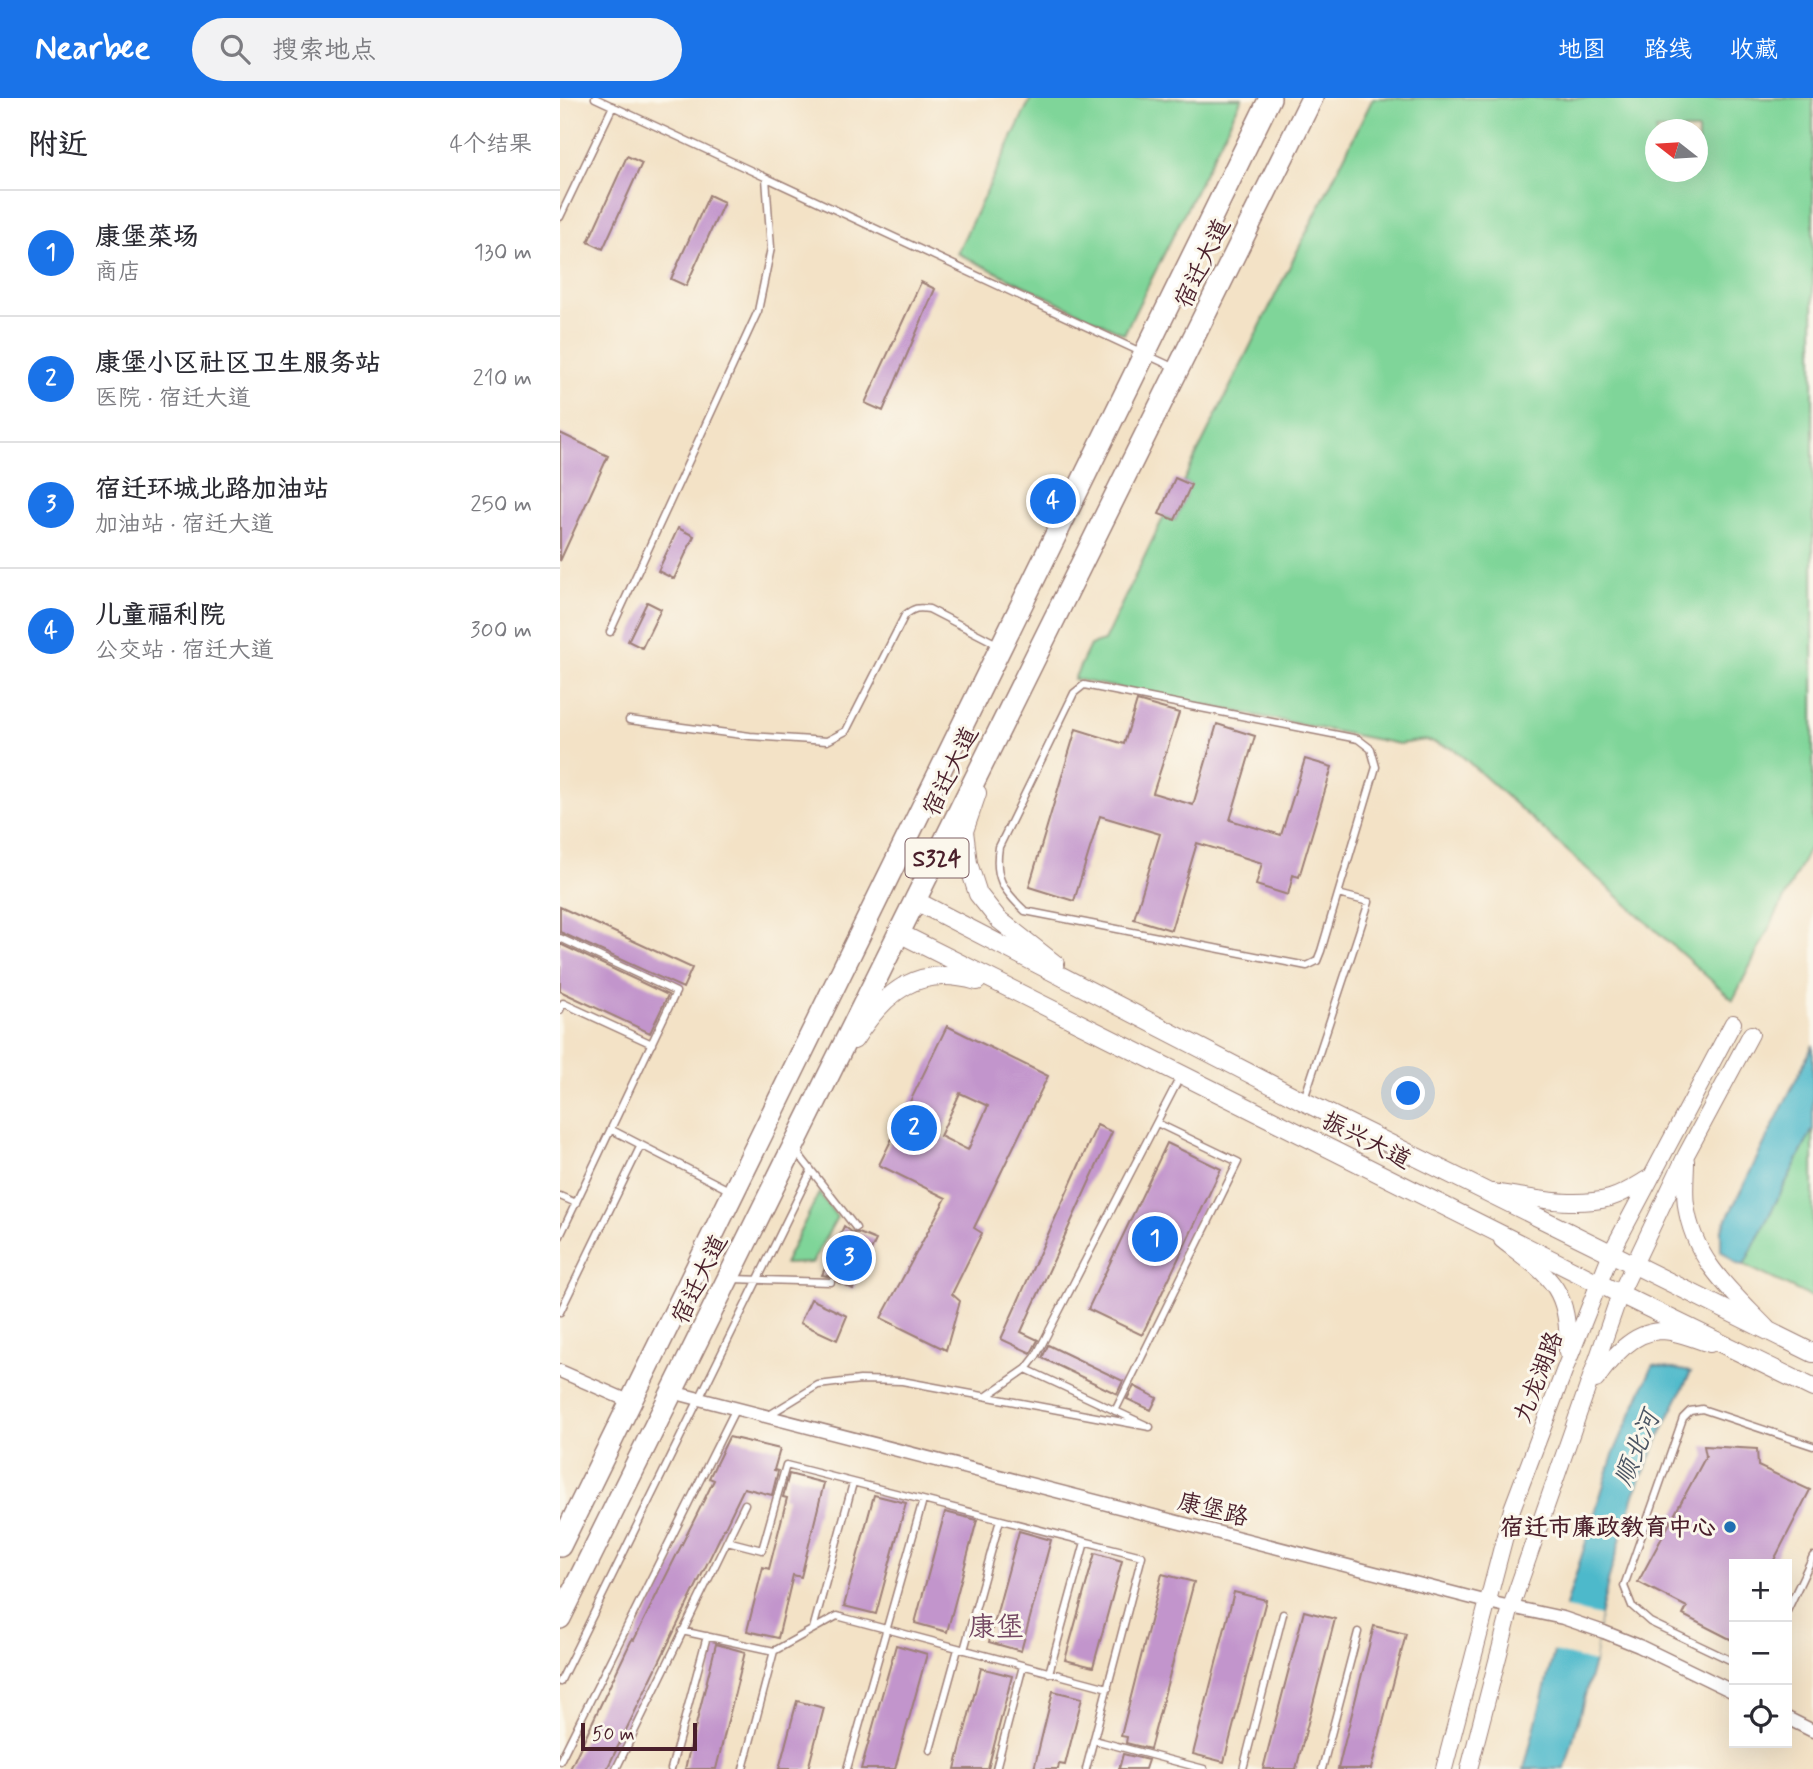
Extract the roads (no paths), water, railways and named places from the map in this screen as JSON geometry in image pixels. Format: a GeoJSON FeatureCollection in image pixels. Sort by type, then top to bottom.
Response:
{"type":"FeatureCollection","features":[{"type":"Feature","properties":{"kind":"main road","name":"宿迁大道"},"geometry":{"type":"LineString","coordinates":[[560,1546],[1270,98]]}},
{"type":"Feature","properties":{"kind":"main road","name":"宿迁大道"},"geometry":{"type":"LineString","coordinates":[[560,1618],[1312,98]]}},
{"type":"Feature","properties":{"kind":"main road"},"geometry":{"type":"LineString","coordinates":[[993,745],[964,831],[968,863],[978,894],[998,919],[1097,996]]}},
{"type":"Feature","properties":{"kind":"main road","name":"振兴大道"},"geometry":{"type":"LineString","coordinates":[[916,901],[1303,1101],[1813,1353]]}},
{"type":"Feature","properties":{"kind":"main road","name":"振兴大道"},"geometry":{"type":"LineString","coordinates":[[900,933],[1813,1388]]}},
{"type":"Feature","properties":{"kind":"main road"},"geometry":{"type":"LineString","coordinates":[[820,1093],[860,1030],[887,997],[923,976],[957,975],[1076,1021]]}},
{"type":"Feature","properties":{"kind":"street","name":"九龙湖路"},"geometry":{"type":"LineString","coordinates":[[1444,1769],[1512,1509],[1598,1283],[1611,1253],[1732,1023]]}},
{"type":"Feature","properties":{"kind":"street","name":"九龙湖路"},"geometry":{"type":"LineString","coordinates":[[1469,1769],[1511,1607],[1620,1294],[1686,1154],[1751,1034]]}},
{"type":"Feature","properties":{"kind":"street"},"geometry":{"type":"LineString","coordinates":[[1686,1154],[1685,1203],[1690,1225],[1701,1251],[1714,1274],[1771,1332]]}},
{"type":"Feature","properties":{"kind":"street"},"geometry":{"type":"LineString","coordinates":[[1486,1191],[1555,1201],[1587,1202],[1612,1198],[1651,1177]]}},
{"type":"Feature","properties":{"kind":"street"},"geometry":{"type":"LineString","coordinates":[[1480,1224],[1544,1272],[1557,1287],[1565,1307],[1569,1329],[1566,1366]]}},
{"type":"Feature","properties":{"kind":"street"},"geometry":{"type":"LineString","coordinates":[[1583,1400],[1609,1362],[1623,1347],[1641,1336],[1661,1331],[1737,1351]]}},
{"type":"Feature","properties":{"kind":"street"},"geometry":{"type":"LineString","coordinates":[[560,1371],[631,1402]]}},
{"type":"Feature","properties":{"kind":"street","name":"康堡路"},"geometry":{"type":"LineString","coordinates":[[672,1392],[1488,1602],[1563,1618],[1639,1646],[1729,1690]]}},
{"type":"Feature","properties":{"kind":"street"},"geometry":{"type":"LineString","coordinates":[[1792,1720],[1813,1731]]}},
{"type":"Feature","properties":{"kind":"lane"},"geometry":{"type":"LineString","coordinates":[[595,98],[1178,370]]}},
{"type":"Feature","properties":{"kind":"lane"},"geometry":{"type":"LineString","coordinates":[[560,218],[613,106]]}},
{"type":"Feature","properties":{"kind":"lane"},"geometry":{"type":"LineString","coordinates":[[610,632],[758,311],[771,248],[766,178]]}},
{"type":"Feature","properties":{"kind":"lane"},"geometry":{"type":"LineString","coordinates":[[629,720],[750,736],[827,741],[846,731],[905,615],[917,607],[929,609],[1002,647]]}},
{"type":"Feature","properties":{"kind":"lane"},"geometry":{"type":"LineString","coordinates":[[1084,685],[1358,739],[1371,749],[1376,767],[1338,894],[1317,961],[1307,966],[1025,911],[1004,888],[996,865],[999,847],[1068,704],[1074,693],[1084,685]]}},
{"type":"Feature","properties":{"kind":"lane"},"geometry":{"type":"LineString","coordinates":[[1303,1101],[1369,902],[1338,894]]}},
{"type":"Feature","properties":{"kind":"lane"},"geometry":{"type":"LineString","coordinates":[[560,938],[676,992],[560,1236]]}},
{"type":"Feature","properties":{"kind":"lane"},"geometry":{"type":"LineString","coordinates":[[560,1010],[563,1003],[652,1044]]}},
{"type":"Feature","properties":{"kind":"lane"},"geometry":{"type":"LineString","coordinates":[[987,1396],[1026,1370],[1036,1356],[1182,1074]]}},
{"type":"Feature","properties":{"kind":"lane"},"geometry":{"type":"LineString","coordinates":[[1115,1411],[1238,1162],[1157,1123]]}},
{"type":"Feature","properties":{"kind":"lane"},"geometry":{"type":"LineString","coordinates":[[612,1130],[734,1192]]}},
{"type":"Feature","properties":{"kind":"lane"},"geometry":{"type":"LineString","coordinates":[[560,1312],[641,1144]]}},
{"type":"Feature","properties":{"kind":"lane"},"geometry":{"type":"LineString","coordinates":[[793,1147],[856,1228]]}},
{"type":"Feature","properties":{"kind":"lane"},"geometry":{"type":"LineString","coordinates":[[560,1682],[811,1171]]}},
{"type":"Feature","properties":{"kind":"lane"},"geometry":{"type":"LineString","coordinates":[[560,1196],[576,1203]]}},
{"type":"Feature","properties":{"kind":"lane"},"geometry":{"type":"LineString","coordinates":[[728,1279],[831,1282]]}},
{"type":"Feature","properties":{"kind":"lane"},"geometry":{"type":"LineString","coordinates":[[767,1416],[818,1385],[860,1380],[902,1381],[1150,1427],[1026,1370]]}},
{"type":"Feature","properties":{"kind":"lane"},"geometry":{"type":"LineString","coordinates":[[560,1761],[736,1408]]}},
{"type":"Feature","properties":{"kind":"lane"},"geometry":{"type":"LineString","coordinates":[[1729,1660],[1650,1622],[1632,1606],[1624,1586],[1683,1418],[1690,1411],[1702,1409],[1813,1446]]}},
{"type":"Feature","properties":{"kind":"lane"},"geometry":{"type":"LineString","coordinates":[[727,1541],[762,1550],[786,1465],[1142,1556],[1087,1769]]}},
{"type":"Feature","properties":{"kind":"lane"},"geometry":{"type":"LineString","coordinates":[[813,1629],[853,1483]]}},
{"type":"Feature","properties":{"kind":"lane"},"geometry":{"type":"LineString","coordinates":[[847,1769],[923,1500]]}},
{"type":"Feature","properties":{"kind":"lane"},"geometry":{"type":"LineString","coordinates":[[616,1769],[745,1504]]}},
{"type":"Feature","properties":{"kind":"lane"},"geometry":{"type":"LineString","coordinates":[[930,1750],[1000,1520]]}},
{"type":"Feature","properties":{"kind":"lane"},"geometry":{"type":"LineString","coordinates":[[1049,1672],[1085,1542]]}},
{"type":"Feature","properties":{"kind":"lane"},"geometry":{"type":"LineString","coordinates":[[1792,1600],[1813,1556]]}},
{"type":"Feature","properties":{"kind":"lane"},"geometry":{"type":"LineString","coordinates":[[1243,1769],[1283,1614]]}},
{"type":"Feature","properties":{"kind":"lane"},"geometry":{"type":"LineString","coordinates":[[682,1631],[774,1651],[836,1616],[1108,1688]]}},
{"type":"Feature","properties":{"kind":"lane"},"geometry":{"type":"LineString","coordinates":[[1322,1769],[1358,1632]]}},
{"type":"Feature","properties":{"kind":"lane"},"geometry":{"type":"LineString","coordinates":[[671,1769],[707,1636]]}},
{"type":"Feature","properties":{"kind":"lane"},"geometry":{"type":"LineString","coordinates":[[743,1769],[774,1651]]}},
{"type":"Feature","properties":{"kind":"lane"},"geometry":{"type":"LineString","coordinates":[[996,1769],[1023,1666]]}},
{"type":"Feature","properties":{"kind":"lane"},"geometry":{"type":"LineString","coordinates":[[1094,1740],[1204,1769]]}},
{"type":"Feature","properties":{"kind":"lane"},"geometry":{"type":"LineString","coordinates":[[1160,1769],[1163,1758]]}},
{"type":"Feature","properties":{"kind":"water"},"geometry":{"type":"Polygon","coordinates":[[[1813,1045],[1813,1129],[1744,1265],[1737,1264],[1721,1250],[1721,1231],[1813,1045]]]}},
{"type":"Feature","properties":{"kind":"water","name":"顺北河"},"geometry":{"type":"Polygon","coordinates":[[[1653,1365],[1691,1372],[1635,1492],[1610,1574],[1600,1616],[1594,1662],[1565,1769],[1524,1769],[1565,1609],[1613,1455],[1653,1365]]]}},
{"type":"Feature","properties":{"kind":"place","name":"儿童福利院"},"geometry":{"type":"Point","coordinates":[1053,501]}},
{"type":"Feature","properties":{"kind":"place","name":"康堡小区社区卫生服务站"},"geometry":{"type":"Point","coordinates":[914,1128]}},
{"type":"Feature","properties":{"kind":"place","name":"康堡菜场"},"geometry":{"type":"Point","coordinates":[1155,1239]}},
{"type":"Feature","properties":{"kind":"place","name":"宿迁环城北路加油站"},"geometry":{"type":"Point","coordinates":[849,1258]}},
{"type":"Feature","properties":{"kind":"place","name":"宿迁市廉政教育中心"},"geometry":{"type":"Point","coordinates":[1730,1527]}},
{"type":"Feature","properties":{"kind":"district","name":"康堡"},"geometry":{"type":"Point","coordinates":[996,1626]}}]}
